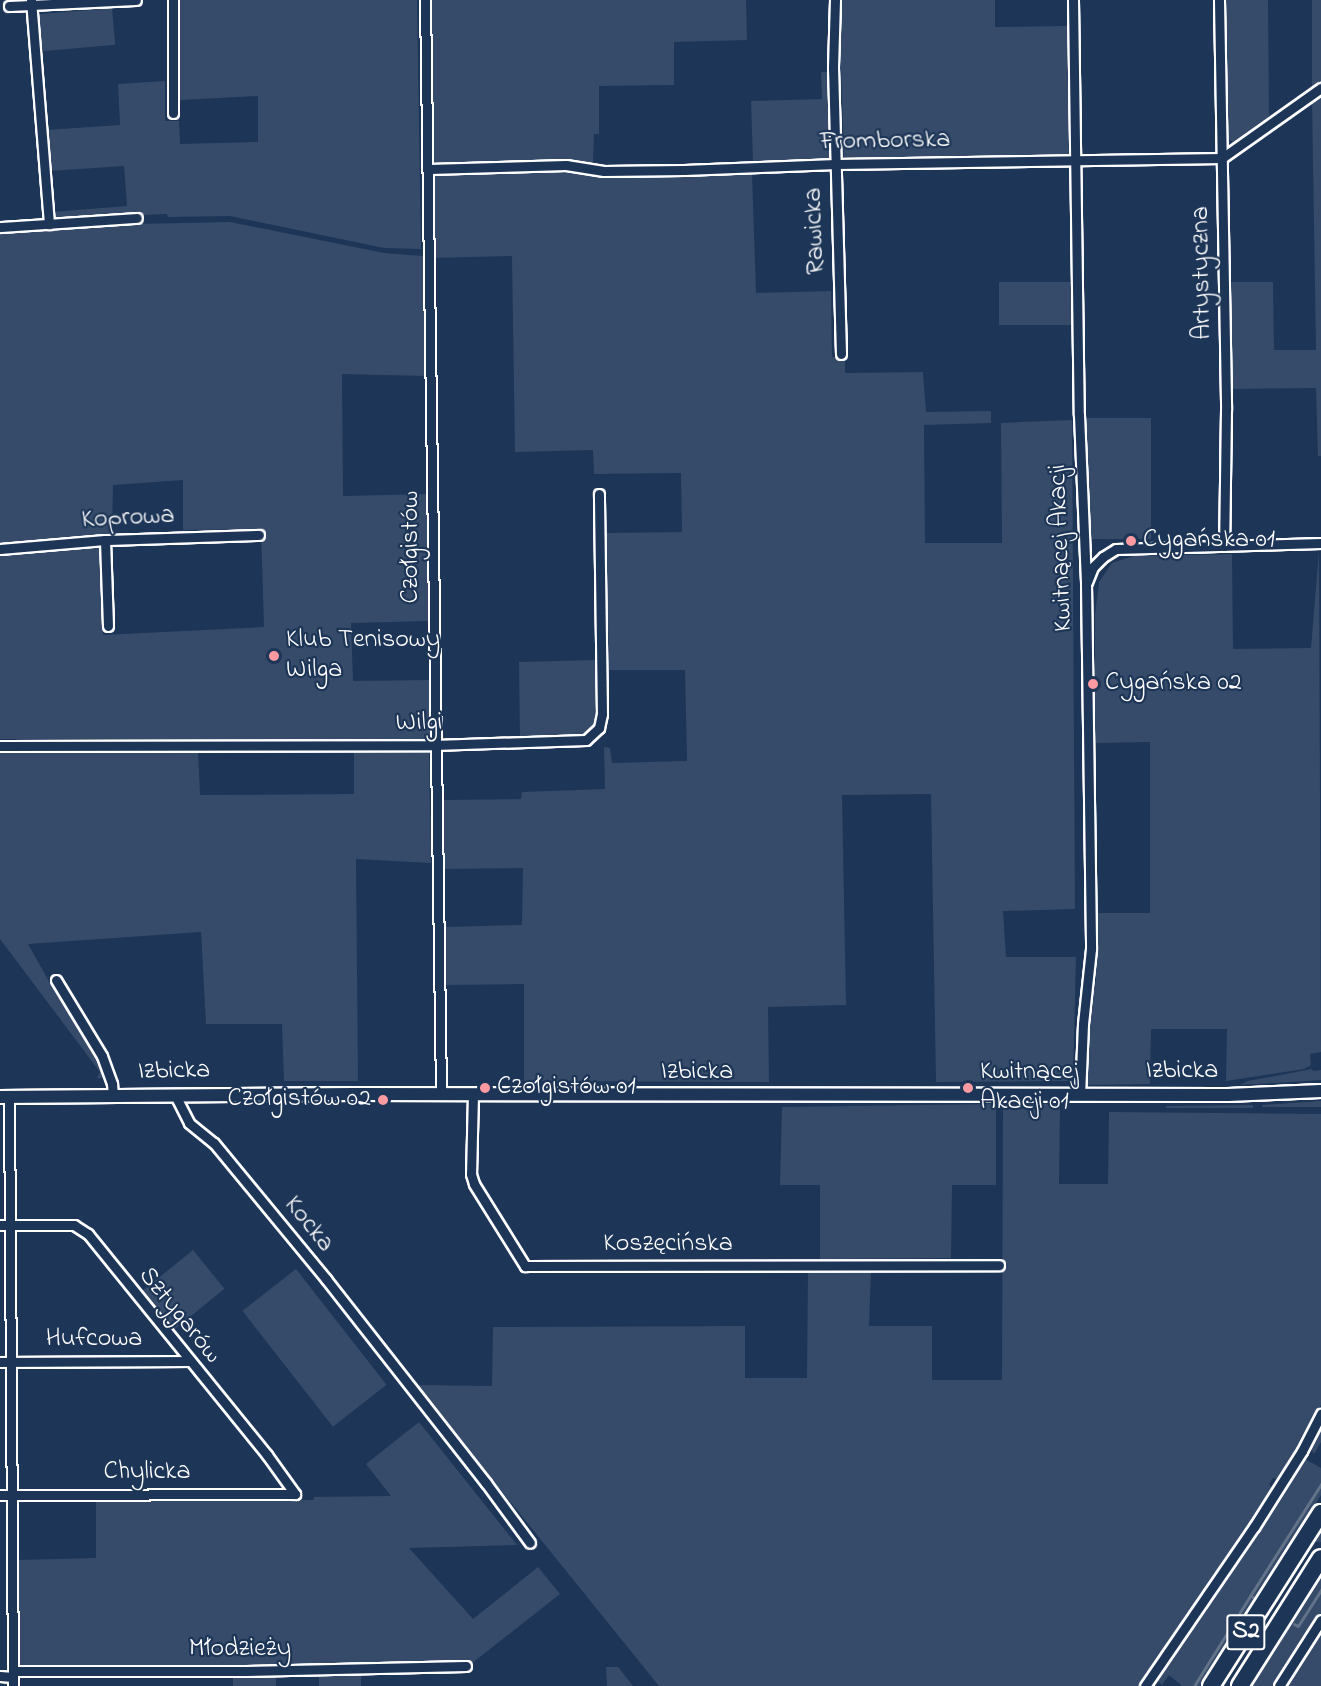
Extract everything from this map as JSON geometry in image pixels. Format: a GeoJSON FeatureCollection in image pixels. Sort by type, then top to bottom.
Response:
{"type":"FeatureCollection","features":[{"type":"Feature","properties":{"kind":"highway","name":"S2"},"geometry":{"type":"LineString","coordinates":[[1211,1686],[1321,1513]]}},
{"type":"Feature","properties":{"kind":"highway","name":"S2"},"geometry":{"type":"LineString","coordinates":[[1240,1686],[1321,1558]]}},
{"type":"Feature","properties":{"kind":"street"},"geometry":{"type":"LineString","coordinates":[[9,6],[31,3],[136,0]]}},
{"type":"Feature","properties":{"kind":"street"},"geometry":{"type":"LineString","coordinates":[[173,0],[173,113]]}},
{"type":"Feature","properties":{"kind":"street","name":"Czołgistów"},"geometry":{"type":"LineString","coordinates":[[425,0],[429,169],[434,745],[441,1094]]}},
{"type":"Feature","properties":{"kind":"street","name":"Rawicka"},"geometry":{"type":"LineString","coordinates":[[835,0],[841,354]]}},
{"type":"Feature","properties":{"kind":"street","name":"Kwitnącej Akacji"},"geometry":{"type":"LineString","coordinates":[[1073,0],[1079,415],[1086,584],[1091,948],[1083,1024],[1080,1095]]}},
{"type":"Feature","properties":{"kind":"street","name":"Artystyczna"},"geometry":{"type":"LineString","coordinates":[[1219,0],[1226,410],[1224,546]]}},
{"type":"Feature","properties":{"kind":"street"},"geometry":{"type":"LineString","coordinates":[[31,3],[49,224]]}},
{"type":"Feature","properties":{"kind":"street"},"geometry":{"type":"LineString","coordinates":[[1222,158],[1321,87]]}},
{"type":"Feature","properties":{"kind":"street","name":"Fromborska"},"geometry":{"type":"LineString","coordinates":[[429,169],[545,165],[604,171],[684,170],[836,164],[1222,158]]}},
{"type":"Feature","properties":{"kind":"street"},"geometry":{"type":"LineString","coordinates":[[0,227],[136,218]]}},
{"type":"Feature","properties":{"kind":"street","name":"Wilgi"},"geometry":{"type":"LineString","coordinates":[[0,746],[434,745],[581,742],[591,737],[598,728],[602,714],[599,494]]}},
{"type":"Feature","properties":{"kind":"street","name":"Koprowa"},"geometry":{"type":"LineString","coordinates":[[0,549],[105,540],[259,535]]}},
{"type":"Feature","properties":{"kind":"street"},"geometry":{"type":"LineString","coordinates":[[105,540],[108,626]]}},
{"type":"Feature","properties":{"kind":"street"},"geometry":{"type":"LineString","coordinates":[[1086,584],[1093,567],[1102,557],[1116,549],[1321,543]]}},
{"type":"Feature","properties":{"kind":"street"},"geometry":{"type":"LineString","coordinates":[[56,980],[102,1056],[112,1084],[113,1095]]}},
{"type":"Feature","properties":{"kind":"street","name":"Izbicka"},"geometry":{"type":"LineString","coordinates":[[5,1096],[1228,1095],[1321,1091]]}},
{"type":"Feature","properties":{"kind":"street","name":"Koszęcińska"},"geometry":{"type":"LineString","coordinates":[[473,1094],[471,1174],[474,1184],[525,1266],[999,1265]]}},
{"type":"Feature","properties":{"kind":"street","name":"Kocka"},"geometry":{"type":"LineString","coordinates":[[175,1095],[189,1123],[214,1143],[326,1279],[486,1483],[530,1543]]}},
{"type":"Feature","properties":{"kind":"street"},"geometry":{"type":"LineString","coordinates":[[5,1096],[5,1362],[11,1495],[13,1678]]}},
{"type":"Feature","properties":{"kind":"street","name":"Sztygarów"},"geometry":{"type":"LineString","coordinates":[[5,1225],[74,1225],[81,1228],[267,1455],[295,1494]]}},
{"type":"Feature","properties":{"kind":"street","name":"Hufcowa"},"geometry":{"type":"LineString","coordinates":[[5,1362],[188,1361]]}},
{"type":"Feature","properties":{"kind":"street"},"geometry":{"type":"LineString","coordinates":[[1145,1686],[1261,1517],[1302,1451],[1321,1414]]}},
{"type":"Feature","properties":{"kind":"street","name":"Chylicka"},"geometry":{"type":"LineString","coordinates":[[0,1495],[295,1494]]}},
{"type":"Feature","properties":{"kind":"street"},"geometry":{"type":"LineString","coordinates":[[1279,1686],[1321,1620]]}},
{"type":"Feature","properties":{"kind":"street","name":"Młodzieży"},"geometry":{"type":"LineString","coordinates":[[0,1676],[13,1678],[466,1666]]}},
{"type":"Feature","properties":{"kind":"shaded area"},"geometry":{"type":"Polygon","coordinates":[[[178,0],[417,0],[421,249],[384,248],[230,216],[168,217],[167,214],[52,219],[52,212],[127,206],[124,166],[49,171],[46,130],[120,125],[118,84],[165,81],[165,121],[179,121],[180,144],[258,142],[258,96],[179,100],[178,0]]]}},
{"type":"Feature","properties":{"kind":"shaded area"},"geometry":{"type":"Polygon","coordinates":[[[429,0],[746,0],[747,40],[674,42],[674,85],[599,86],[599,134],[594,134],[593,165],[514,161],[432,166],[429,0]]]}},
{"type":"Feature","properties":{"kind":"shaded area"},"geometry":{"type":"Polygon","coordinates":[[[839,0],[995,0],[995,27],[1067,26],[1069,155],[844,160],[839,0]]]}},
{"type":"Feature","properties":{"kind":"shaded area"},"geometry":{"type":"Polygon","coordinates":[[[1226,0],[1268,0],[1269,116],[1233,142],[1226,138],[1226,0]]]}},
{"type":"Feature","properties":{"kind":"shaded area"},"geometry":{"type":"Polygon","coordinates":[[[1312,0],[1321,0],[1321,87],[1312,87],[1312,0]]]}},
{"type":"Feature","properties":{"kind":"shaded area"},"geometry":{"type":"Polygon","coordinates":[[[112,8],[115,45],[40,51],[36,15],[112,8]]]}},
{"type":"Feature","properties":{"kind":"shaded area"},"geometry":{"type":"Polygon","coordinates":[[[821,72],[829,72],[830,160],[753,162],[751,101],[822,99],[821,72]]]}},
{"type":"Feature","properties":{"kind":"shaded area"},"geometry":{"type":"Polygon","coordinates":[[[1321,93],[1321,456],[1318,456],[1316,388],[1230,389],[1229,282],[1273,282],[1274,350],[1316,350],[1312,99],[1321,93]]]}},
{"type":"Feature","properties":{"kind":"shaded area"},"geometry":{"type":"Polygon","coordinates":[[[529,169],[646,176],[752,173],[756,293],[831,291],[832,357],[845,357],[845,373],[923,372],[926,412],[991,411],[991,423],[924,425],[925,543],[1002,543],[1001,423],[1072,420],[1075,909],[1003,911],[1006,957],[1076,957],[1073,1076],[1068,1081],[936,1082],[931,794],[842,795],[846,1005],[768,1007],[769,1082],[524,1081],[524,984],[445,985],[445,927],[522,925],[523,868],[444,869],[443,800],[521,799],[522,792],[605,789],[604,747],[610,748],[612,763],[687,761],[685,670],[609,670],[606,533],[682,532],[681,473],[594,474],[593,450],[515,452],[512,256],[433,258],[432,171],[529,169]]]}},
{"type":"Feature","properties":{"kind":"shaded area"},"geometry":{"type":"Polygon","coordinates":[[[230,222],[384,253],[423,256],[425,376],[342,374],[343,496],[427,494],[430,621],[351,623],[353,681],[430,680],[431,739],[0,739],[0,555],[101,548],[103,635],[264,627],[261,529],[183,530],[183,480],[113,485],[112,535],[0,543],[0,234],[136,224],[230,222]]]}},
{"type":"Feature","properties":{"kind":"shaded area"},"geometry":{"type":"Polygon","coordinates":[[[999,282],[1071,282],[1071,325],[999,325],[999,282]]]}},
{"type":"Feature","properties":{"kind":"shaded area"},"geometry":{"type":"Polygon","coordinates":[[[1084,418],[1151,418],[1151,539],[1084,539],[1084,418]]]}},
{"type":"Feature","properties":{"kind":"shaded area"},"geometry":{"type":"Polygon","coordinates":[[[1319,551],[1321,1052],[1310,1054],[1311,1065],[1304,1069],[1226,1081],[1227,1029],[1151,1029],[1150,1084],[1087,1085],[1090,1012],[1096,980],[1097,913],[1150,913],[1150,742],[1095,743],[1095,615],[1099,582],[1112,563],[1134,556],[1232,554],[1233,649],[1311,648],[1319,551]]]}},
{"type":"Feature","properties":{"kind":"shaded area"},"geometry":{"type":"Polygon","coordinates":[[[597,660],[597,722],[595,727],[577,737],[520,738],[519,662],[597,660]]]}},
{"type":"Feature","properties":{"kind":"shaded area"},"geometry":{"type":"Polygon","coordinates":[[[198,751],[200,795],[354,794],[354,751],[429,751],[431,863],[356,859],[358,1081],[284,1081],[282,1024],[206,1024],[201,932],[28,944],[59,999],[72,1012],[92,1045],[107,1078],[97,1078],[100,1072],[0,939],[0,752],[198,751]]]}},
{"type":"Feature","properties":{"kind":"shaded area"},"geometry":{"type":"Polygon","coordinates":[[[1312,1069],[1313,1071],[1321,1070],[1321,1080],[1240,1085],[1248,1081],[1312,1069]]]}},
{"type":"Feature","properties":{"kind":"shaded area"},"geometry":{"type":"Polygon","coordinates":[[[1321,1101],[1321,1107],[1262,1107],[1262,1105],[1321,1101]]]}},
{"type":"Feature","properties":{"kind":"shaded area"},"geometry":{"type":"Polygon","coordinates":[[[996,1104],[996,1185],[952,1185],[951,1258],[820,1259],[820,1185],[780,1185],[782,1107],[996,1104]]]}},
{"type":"Feature","properties":{"kind":"shaded area"},"geometry":{"type":"Polygon","coordinates":[[[1003,1104],[1060,1104],[1059,1184],[1108,1184],[1109,1112],[1321,1114],[1321,1405],[1284,1474],[1278,1479],[1273,1478],[1269,1484],[1273,1489],[1238,1546],[1140,1686],[659,1686],[416,1385],[492,1386],[493,1327],[745,1326],[745,1378],[807,1378],[808,1271],[871,1271],[869,1326],[932,1326],[932,1380],[1002,1380],[1003,1104]]]}},
{"type":"Feature","properties":{"kind":"shaded area"},"geometry":{"type":"Polygon","coordinates":[[[1253,1105],[1253,1108],[1166,1108],[1166,1106],[1253,1105]]]}},
{"type":"Feature","properties":{"kind":"shaded area"},"geometry":{"type":"Polygon","coordinates":[[[193,1250],[224,1289],[172,1332],[140,1293],[193,1250]]]}},
{"type":"Feature","properties":{"kind":"shaded area"},"geometry":{"type":"Polygon","coordinates":[[[296,1269],[387,1385],[333,1427],[242,1311],[296,1269]]]}},
{"type":"Feature","properties":{"kind":"shaded area"},"geometry":{"type":"Polygon","coordinates":[[[419,1422],[517,1545],[409,1548],[473,1619],[538,1567],[560,1594],[471,1664],[281,1668],[25,1668],[18,1662],[17,1560],[96,1558],[96,1501],[314,1500],[314,1497],[391,1496],[366,1464],[419,1422]]]}},
{"type":"Feature","properties":{"kind":"shaded area"},"geometry":{"type":"Polygon","coordinates":[[[1321,1422],[1321,1442],[1314,1454],[1309,1446],[1321,1422]]]}},
{"type":"Feature","properties":{"kind":"shaded area"},"geometry":{"type":"Polygon","coordinates":[[[1305,1459],[1321,1468],[1321,1495],[1200,1686],[1182,1686],[1169,1675],[1162,1685],[1157,1680],[1158,1672],[1248,1544],[1300,1460],[1305,1459]]]}},
{"type":"Feature","properties":{"kind":"shaded area"},"geometry":{"type":"Polygon","coordinates":[[[1136,1530],[1321,1530],[1321,1542],[1136,1542],[1136,1530]]]}},
{"type":"Feature","properties":{"kind":"shaded area"},"geometry":{"type":"Polygon","coordinates":[[[1321,1576],[1321,1614],[1275,1686],[1251,1686],[1321,1576]]]}},
{"type":"Feature","properties":{"kind":"shaded area"},"geometry":{"type":"Polygon","coordinates":[[[1321,1626],[1321,1686],[1283,1686],[1321,1626]]]}},
{"type":"Feature","properties":{"kind":"shaded area"},"geometry":{"type":"Polygon","coordinates":[[[606,1667],[618,1667],[633,1686],[607,1686],[606,1667]]]}},
{"type":"Feature","properties":{"kind":"shaded area"},"geometry":{"type":"Polygon","coordinates":[[[319,1674],[361,1674],[361,1686],[319,1686],[319,1674]]]}},
{"type":"Feature","properties":{"kind":"shaded area"},"geometry":{"type":"Polygon","coordinates":[[[233,1675],[276,1675],[276,1686],[233,1686],[233,1675]]]}},
{"type":"Feature","properties":{"kind":"waterway"},"geometry":{"type":"LineString","coordinates":[[1250,1596],[1321,1484]]}},
{"type":"Feature","properties":{"kind":"waterway"},"geometry":{"type":"LineString","coordinates":[[1294,1624],[1298,1626],[1321,1590]]}},
{"type":"Feature","properties":{"kind":"waterway"},"geometry":{"type":"LineString","coordinates":[[1194,1686],[1250,1596],[1253,1597]]}},
{"type":"Feature","properties":{"kind":"place","name":"Cygańska 01"},"geometry":{"type":"Point","coordinates":[1131,541]}},
{"type":"Feature","properties":{"kind":"place","name":"Klub Tenisowy Wilga"},"geometry":{"type":"Point","coordinates":[274,656]}},
{"type":"Feature","properties":{"kind":"place","name":"Cygańska 02"},"geometry":{"type":"Point","coordinates":[1093,684]}},
{"type":"Feature","properties":{"kind":"place","name":"Czołgistów 01"},"geometry":{"type":"Point","coordinates":[485,1088]}},
{"type":"Feature","properties":{"kind":"place","name":"Kwitnącej Akacji 01"},"geometry":{"type":"Point","coordinates":[968,1088]}},
{"type":"Feature","properties":{"kind":"place","name":"Czołgistów 02"},"geometry":{"type":"Point","coordinates":[383,1100]}}]}
